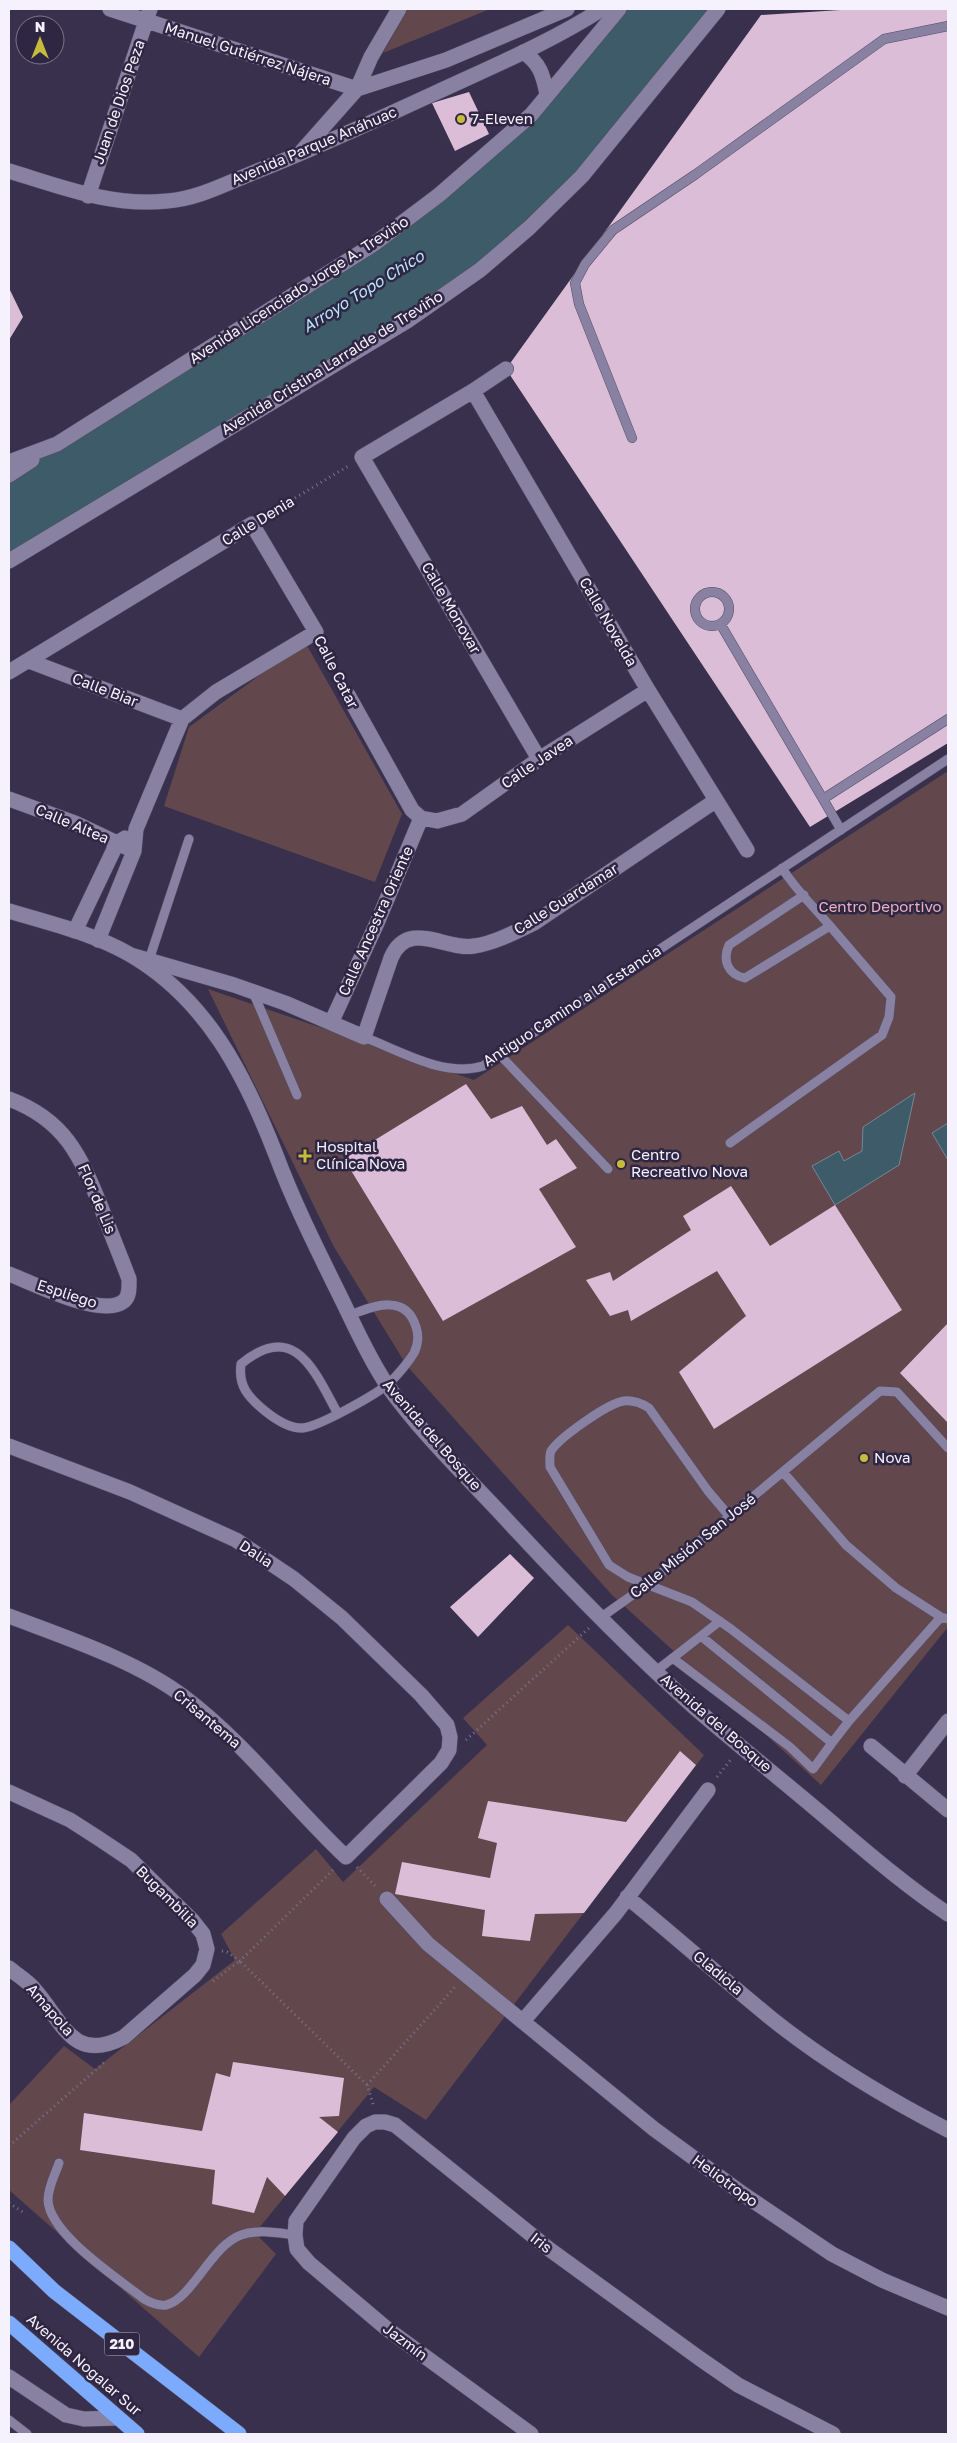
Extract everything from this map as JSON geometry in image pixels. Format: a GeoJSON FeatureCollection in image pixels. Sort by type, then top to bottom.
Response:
{"type":"FeatureCollection","features":[{"type":"Feature","properties":{"kind":"highway","name":"210"},"geometry":{"type":"LineString","coordinates":[[9,2248],[54,2291],[239,2434]]}},
{"type":"Feature","properties":{"kind":"highway","name":"Avenida Nogalar Sur"},"geometry":{"type":"LineString","coordinates":[[9,2323],[137,2434]]}},
{"type":"Feature","properties":{"kind":"street","name":"Manuel Gutiérrez Nájera"},"geometry":{"type":"LineString","coordinates":[[110,9],[148,15],[357,89]]}},
{"type":"Feature","properties":{"kind":"street"},"geometry":{"type":"LineString","coordinates":[[298,155],[357,89],[371,57],[399,9]]}},
{"type":"Feature","properties":{"kind":"street"},"geometry":{"type":"LineString","coordinates":[[357,89],[446,60],[567,9]]}},
{"type":"Feature","properties":{"kind":"street","name":"Avenida Parque Anáhuac"},"geometry":{"type":"LineString","coordinates":[[9,171],[88,196],[132,203],[169,201],[206,191],[298,155],[523,52],[574,26],[602,9]]}},
{"type":"Feature","properties":{"kind":"street","name":"Avenida Licenciado Jorge A. Treviño"},"geometry":{"type":"LineString","coordinates":[[9,462],[56,444],[374,244],[439,195],[531,114],[619,9]]}},
{"type":"Feature","properties":{"kind":"street","name":"Avenida Cristina Larralde de Treviño"},"geometry":{"type":"LineString","coordinates":[[9,561],[408,321],[480,270],[530,228],[582,176],[718,9]]}},
{"type":"Feature","properties":{"kind":"street","name":"Juan de Dios Peza"},"geometry":{"type":"LineString","coordinates":[[88,196],[148,15]]}},
{"type":"Feature","properties":{"kind":"street"},"geometry":{"type":"LineString","coordinates":[[523,52],[533,58],[540,68],[547,94]]}},
{"type":"Feature","properties":{"kind":"street"},"geometry":{"type":"LineString","coordinates":[[362,457],[473,392],[506,369]]}},
{"type":"Feature","properties":{"kind":"street","name":"Calle Novelda"},"geometry":{"type":"LineString","coordinates":[[473,392],[714,801],[747,850]]}},
{"type":"Feature","properties":{"kind":"street"},"geometry":{"type":"LineString","coordinates":[[9,475],[56,444]]}},
{"type":"Feature","properties":{"kind":"street","name":"Calle Monovar"},"geometry":{"type":"LineString","coordinates":[[362,457],[539,759]]}},
{"type":"Feature","properties":{"kind":"street","name":"Calle Catar"},"geometry":{"type":"LineString","coordinates":[[252,524],[316,632]]}},
{"type":"Feature","properties":{"kind":"street","name":"Calle Denia"},"geometry":{"type":"LineString","coordinates":[[9,672],[252,524]]}},
{"type":"Feature","properties":{"kind":"street"},"geometry":{"type":"LineString","coordinates":[[98,940],[134,851],[136,830],[182,719],[216,692],[316,632]]}},
{"type":"Feature","properties":{"kind":"street","name":"Calle Biar"},"geometry":{"type":"LineString","coordinates":[[29,661],[182,719]]}},
{"type":"Feature","properties":{"kind":"street","name":"Calle Javea"},"geometry":{"type":"LineString","coordinates":[[421,818],[437,821],[462,814],[539,759],[648,690]]}},
{"type":"Feature","properties":{"kind":"street","name":"Calle Catar"},"geometry":{"type":"LineString","coordinates":[[348,695],[405,800],[421,818]]}},
{"type":"Feature","properties":{"kind":"street","name":"Calle Altea"},"geometry":{"type":"LineString","coordinates":[[9,799],[76,823],[134,851]]}},
{"type":"Feature","properties":{"kind":"street","name":"Calle Guardamar"},"geometry":{"type":"LineString","coordinates":[[402,942],[418,938],[472,947],[511,934],[534,923],[714,801]]}},
{"type":"Feature","properties":{"kind":"street","name":"Calle Ancestra Oriente"},"geometry":{"type":"LineString","coordinates":[[331,1023],[377,923],[421,818]]}},
{"type":"Feature","properties":{"kind":"street"},"geometry":{"type":"LineString","coordinates":[[75,932],[117,843],[136,830]]}},
{"type":"Feature","properties":{"kind":"street","name":"Avenida del Bosque"},"geometry":{"type":"LineString","coordinates":[[9,911],[98,940],[130,955],[193,1004],[210,1024],[236,1066],[268,1130],[276,1155],[296,1201],[350,1315],[387,1385],[455,1464],[600,1618],[656,1671],[741,1746],[898,1877],[948,1914]]}},
{"type":"Feature","properties":{"kind":"street","name":"Calle Ancestra Oriente"},"geometry":{"type":"LineString","coordinates":[[364,1037],[391,958],[395,949],[402,942]]}},
{"type":"Feature","properties":{"kind":"street","name":"Antiguo Camino a la Estancia"},"geometry":{"type":"LineString","coordinates":[[130,955],[253,992],[364,1037]]}},
{"type":"Feature","properties":{"kind":"street","name":"Flor de Lis"},"geometry":{"type":"LineString","coordinates":[[9,1099],[22,1104],[50,1121],[69,1141],[83,1163],[129,1279],[129,1292],[126,1300]]}},
{"type":"Feature","properties":{"kind":"street","name":"Espliego"},"geometry":{"type":"LineString","coordinates":[[9,1274],[88,1304],[105,1307],[116,1305],[126,1300]]}},
{"type":"Feature","properties":{"kind":"street","name":"Dalia"},"geometry":{"type":"LineString","coordinates":[[9,1446],[130,1492],[236,1540],[294,1579],[342,1618],[421,1695],[447,1725],[457,1740]]}},
{"type":"Feature","properties":{"kind":"street","name":"Crisantema"},"geometry":{"type":"LineString","coordinates":[[9,1616],[109,1656],[183,1696],[235,1741],[326,1838],[346,1856]]}},
{"type":"Feature","properties":{"kind":"street"},"geometry":{"type":"LineString","coordinates":[[904,1776],[948,1721]]}},
{"type":"Feature","properties":{"kind":"street"},"geometry":{"type":"LineString","coordinates":[[346,1856],[441,1763],[457,1740]]}},
{"type":"Feature","properties":{"kind":"street"},"geometry":{"type":"LineString","coordinates":[[871,1746],[904,1776],[948,1810]]}},
{"type":"Feature","properties":{"kind":"street"},"geometry":{"type":"LineString","coordinates":[[523,2021],[627,1897],[708,1790]]}},
{"type":"Feature","properties":{"kind":"street","name":"Bugambilia"},"geometry":{"type":"LineString","coordinates":[[9,1792],[70,1820],[130,1860],[192,1920],[203,1934],[206,1949]]}},
{"type":"Feature","properties":{"kind":"street","name":"Gladiola"},"geometry":{"type":"LineString","coordinates":[[627,1897],[774,2020],[836,2066],[908,2110],[948,2130]]}},
{"type":"Feature","properties":{"kind":"street","name":"Heliotropo"},"geometry":{"type":"LineString","coordinates":[[387,1899],[428,1944],[654,2129],[792,2229],[832,2254],[882,2280],[948,2308]]}},
{"type":"Feature","properties":{"kind":"street","name":"Amapola"},"geometry":{"type":"LineString","coordinates":[[9,1968],[34,1988],[63,2029],[83,2044],[95,2046],[111,2044],[131,2031],[195,1975],[203,1965],[206,1949]]}},
{"type":"Feature","properties":{"kind":"street"},"geometry":{"type":"LineString","coordinates":[[295,2235],[296,2221],[354,2138],[366,2126],[375,2122]]}},
{"type":"Feature","properties":{"kind":"street","name":"Iris"},"geometry":{"type":"LineString","coordinates":[[375,2122],[395,2125],[549,2249],[738,2385],[833,2434]]}},
{"type":"Feature","properties":{"kind":"street","name":"Jazmín"},"geometry":{"type":"LineString","coordinates":[[295,2235],[297,2248],[309,2263],[330,2281],[386,2328],[531,2434]]}},
{"type":"Feature","properties":{"kind":"street"},"geometry":{"type":"LineString","coordinates":[[9,2378],[66,2415],[84,2419],[117,2418]]}},
{"type":"Feature","properties":{"kind":"lane"},"geometry":{"type":"LineString","coordinates":[[632,438],[579,304],[575,283],[585,264],[613,230],[696,174],[884,39],[948,26]]}},
{"type":"Feature","properties":{"kind":"lane"},"geometry":{"type":"LineString","coordinates":[[716,591],[726,596],[731,606],[728,616],[721,625],[710,626],[700,622],[695,612],[696,601],[704,593],[716,591]]}},
{"type":"Feature","properties":{"kind":"lane"},"geometry":{"type":"LineString","coordinates":[[721,625],[841,830]]}},
{"type":"Feature","properties":{"kind":"lane"},"geometry":{"type":"LineString","coordinates":[[823,799],[948,719]]}},
{"type":"Feature","properties":{"kind":"lane","name":"Antiguo Camino a la Estancia"},"geometry":{"type":"LineString","coordinates":[[364,1037],[444,1068],[469,1070],[483,1066],[948,759]]}},
{"type":"Feature","properties":{"kind":"lane"},"geometry":{"type":"LineString","coordinates":[[149,960],[189,840]]}},
{"type":"Feature","properties":{"kind":"lane"},"geometry":{"type":"LineString","coordinates":[[730,1143],[882,1035],[889,1016],[891,997],[782,868]]}},
{"type":"Feature","properties":{"kind":"lane"},"geometry":{"type":"LineString","coordinates":[[804,896],[729,945],[724,955],[726,964],[740,977],[745,978],[830,926]]}},
{"type":"Feature","properties":{"kind":"lane"},"geometry":{"type":"LineString","coordinates":[[253,992],[297,1095]]}},
{"type":"Feature","properties":{"kind":"lane"},"geometry":{"type":"LineString","coordinates":[[500,1055],[608,1168]]}},
{"type":"Feature","properties":{"kind":"lane"},"geometry":{"type":"LineString","coordinates":[[338,1414],[309,1362],[300,1353],[289,1348],[275,1346],[256,1352],[241,1364],[239,1377],[244,1391],[254,1402],[288,1425],[300,1428],[317,1425],[338,1414],[387,1385],[414,1352],[419,1336],[413,1317],[402,1306],[379,1305],[350,1315]]}},
{"type":"Feature","properties":{"kind":"lane","name":"Calle Misión San José"},"geometry":{"type":"LineString","coordinates":[[600,1618],[648,1584],[880,1391],[897,1392],[948,1448]]}},
{"type":"Feature","properties":{"kind":"lane"},"geometry":{"type":"LineString","coordinates":[[730,1517],[708,1491],[649,1408],[639,1402],[625,1401],[612,1404],[560,1441],[550,1453],[550,1467],[609,1565],[628,1578],[692,1602],[720,1621],[849,1721]]}},
{"type":"Feature","properties":{"kind":"lane"},"geometry":{"type":"LineString","coordinates":[[674,1659],[790,1747],[813,1769],[849,1721],[945,1618],[896,1588],[846,1545],[783,1472]]}},
{"type":"Feature","properties":{"kind":"lane"},"geometry":{"type":"LineString","coordinates":[[656,1671],[674,1659],[720,1621]]}},
{"type":"Feature","properties":{"kind":"lane"},"geometry":{"type":"LineString","coordinates":[[702,1637],[832,1743]]}},
{"type":"Feature","properties":{"kind":"lane"},"geometry":{"type":"LineString","coordinates":[[59,2163],[50,2188],[48,2202],[53,2217],[74,2242],[136,2293],[156,2305],[167,2305],[179,2298],[228,2241],[252,2232],[295,2235]]}},
{"type":"Feature","properties":{"kind":"lane"},"geometry":{"type":"LineString","coordinates":[[9,2420],[28,2434]]}},
{"type":"Feature","properties":{"kind":"path","name":"Calle Denia"},"geometry":{"type":"LineString","coordinates":[[252,524],[362,457]]}},
{"type":"Feature","properties":{"kind":"path","name":"Calle Catar"},"geometry":{"type":"LineString","coordinates":[[316,632],[348,695]]}},
{"type":"Feature","properties":{"kind":"path"},"geometry":{"type":"LineString","coordinates":[[457,1740],[600,1618]]}},
{"type":"Feature","properties":{"kind":"path"},"geometry":{"type":"LineString","coordinates":[[708,1790],[741,1746]]}},
{"type":"Feature","properties":{"kind":"path"},"geometry":{"type":"LineString","coordinates":[[209,1984],[240,1961],[346,1856],[387,1899]]}},
{"type":"Feature","properties":{"kind":"path"},"geometry":{"type":"LineString","coordinates":[[206,1949],[227,1952],[240,1961],[367,2085],[374,2104],[375,2122]]}},
{"type":"Feature","properties":{"kind":"path"},"geometry":{"type":"LineString","coordinates":[[367,2085],[466,1975]]}},
{"type":"Feature","properties":{"kind":"path"},"geometry":{"type":"LineString","coordinates":[[9,2146],[110,2058]]}},
{"type":"Feature","properties":{"kind":"path"},"geometry":{"type":"LineString","coordinates":[[9,2204],[24,2214]]}},
{"type":"Feature","properties":{"kind":"green space"},"geometry":{"type":"Polygon","coordinates":[[[408,9],[490,9],[383,53],[408,9]]]}},
{"type":"Feature","properties":{"kind":"green space"},"geometry":{"type":"Polygon","coordinates":[[[305,642],[402,814],[375,882],[164,806],[189,727],[305,642]]]}},
{"type":"Feature","properties":{"kind":"green space","name":"Centro Recreativo Nova"},"geometry":{"type":"Polygon","coordinates":[[[948,771],[948,1627],[821,1785],[612,1595],[407,1366],[334,1247],[208,989],[474,1080],[948,771]]]}},
{"type":"Feature","properties":{"kind":"green space"},"geometry":{"type":"Polygon","coordinates":[[[568,1625],[704,1755],[426,2120],[374,2087],[255,2233],[276,2254],[199,2357],[9,2190],[9,2105],[64,2046],[95,2069],[235,1960],[221,1934],[316,1849],[343,1882],[487,1745],[463,1718],[568,1625]]]}},
{"type":"Feature","properties":{"kind":"water","name":"Arroyo Topo Chico"},"geometry":{"type":"Polygon","coordinates":[[[619,9],[718,9],[582,176],[480,270],[9,561],[9,473],[284,303],[496,146],[619,9]]]}},
{"type":"Feature","properties":{"kind":"water"},"geometry":{"type":"Polygon","coordinates":[[[915,1093],[899,1165],[835,1205],[812,1166],[839,1151],[844,1161],[862,1151],[863,1127],[915,1093]]]}},
{"type":"Feature","properties":{"kind":"water"},"geometry":{"type":"Polygon","coordinates":[[[948,1123],[948,1160],[932,1133],[948,1123]]]}},
{"type":"Feature","properties":{"kind":"building"},"geometry":{"type":"Polygon","coordinates":[[[856,9],[948,9],[948,743],[810,827],[506,369],[761,15],[856,9]]]}},
{"type":"Feature","properties":{"kind":"building","name":"7-Eleven"},"geometry":{"type":"Polygon","coordinates":[[[469,92],[489,134],[455,151],[432,103],[469,92]]]}},
{"type":"Feature","properties":{"kind":"building"},"geometry":{"type":"Polygon","coordinates":[[[9,288],[23,317],[9,340],[9,288]]]}},
{"type":"Feature","properties":{"kind":"building"},"geometry":{"type":"Polygon","coordinates":[[[466,1084],[491,1119],[522,1106],[547,1145],[556,1139],[577,1168],[539,1189],[576,1247],[443,1321],[344,1159],[466,1084]]]}},
{"type":"Feature","properties":{"kind":"building"},"geometry":{"type":"Polygon","coordinates":[[[731,1186],[770,1246],[835,1205],[902,1310],[714,1429],[679,1372],[746,1316],[717,1271],[631,1321],[628,1310],[610,1316],[586,1280],[610,1272],[613,1281],[691,1230],[683,1216],[731,1186]]]}},
{"type":"Feature","properties":{"kind":"building"},"geometry":{"type":"Polygon","coordinates":[[[948,1323],[948,1423],[900,1373],[948,1323]]]}},
{"type":"Feature","properties":{"kind":"building"},"geometry":{"type":"Polygon","coordinates":[[[510,1554],[534,1578],[478,1637],[450,1607],[510,1554]]]}},
{"type":"Feature","properties":{"kind":"building"},"geometry":{"type":"Polygon","coordinates":[[[680,1751],[696,1765],[584,1913],[535,1914],[530,1941],[482,1936],[485,1910],[395,1894],[402,1862],[490,1878],[497,1843],[478,1838],[488,1801],[626,1822],[680,1751]]]}},
{"type":"Feature","properties":{"kind":"building"},"geometry":{"type":"Polygon","coordinates":[[[233,2062],[344,2078],[339,2116],[319,2117],[338,2132],[285,2196],[267,2177],[254,2213],[212,2204],[215,2170],[80,2150],[84,2113],[202,2131],[216,2073],[230,2077],[233,2062]]]}},
{"type":"Feature","properties":{"kind":"place","name":"7-Eleven"},"geometry":{"type":"Point","coordinates":[461,119]}},
{"type":"Feature","properties":{"kind":"place","name":"Hospital Clínica Nova"},"geometry":{"type":"Point","coordinates":[305,1156]}},
{"type":"Feature","properties":{"kind":"place","name":"Centro Recreativo Nova"},"geometry":{"type":"Point","coordinates":[621,1164]}},
{"type":"Feature","properties":{"kind":"place","name":"Nova"},"geometry":{"type":"Point","coordinates":[864,1458]}},
{"type":"Feature","properties":{"kind":"park label","name":"Centro Deportivo"},"geometry":{"type":"Point","coordinates":[880,907]}}]}
